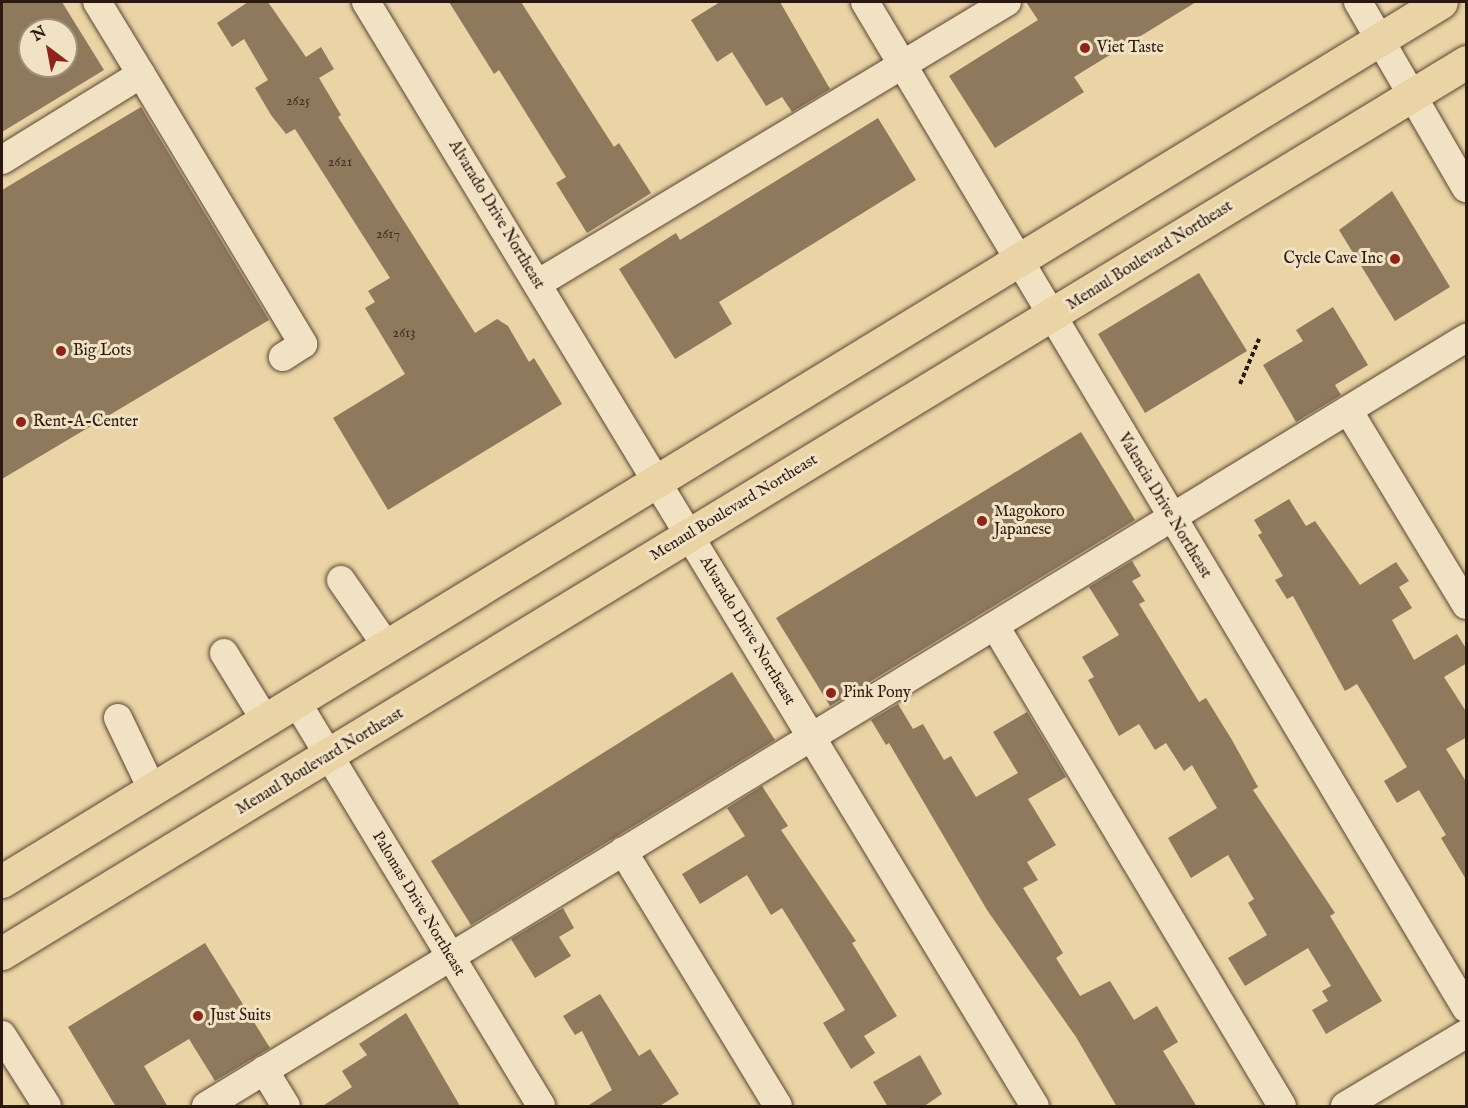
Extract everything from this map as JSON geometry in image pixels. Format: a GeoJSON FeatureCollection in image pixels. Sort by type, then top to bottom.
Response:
{"type":"FeatureCollection","features":[{"type":"Feature","properties":{"kind":"main road"},"geometry":{"type":"LineString","coordinates":[[2,881],[655,478],[1020,260],[1441,2]]}},
{"type":"Feature","properties":{"kind":"main road","name":"Menaul Boulevard Northeast"},"geometry":{"type":"LineString","coordinates":[[2,953],[328,757],[689,534],[1052,316],[1467,62]]}},
{"type":"Feature","properties":{"kind":"street"},"geometry":{"type":"LineString","coordinates":[[97,2],[303,344],[283,357]]}},
{"type":"Feature","properties":{"kind":"street","name":"Alvarado Drive Northeast"},"geometry":{"type":"LineString","coordinates":[[366,2],[1035,1107]]}},
{"type":"Feature","properties":{"kind":"street","name":"Valencia Drive Northeast"},"geometry":{"type":"LineString","coordinates":[[865,2],[1020,260],[1171,519],[1467,1008]]}},
{"type":"Feature","properties":{"kind":"street"},"geometry":{"type":"LineString","coordinates":[[537,284],[1007,2]]}},
{"type":"Feature","properties":{"kind":"street"},"geometry":{"type":"LineString","coordinates":[[1358,2],[1467,188]]}},
{"type":"Feature","properties":{"kind":"street"},"geometry":{"type":"LineString","coordinates":[[2,160],[141,74]]}},
{"type":"Feature","properties":{"kind":"street"},"geometry":{"type":"LineString","coordinates":[[206,1107],[1467,338]]}},
{"type":"Feature","properties":{"kind":"street"},"geometry":{"type":"LineString","coordinates":[[1348,410],[1467,605]]}},
{"type":"Feature","properties":{"kind":"street"},"geometry":{"type":"LineString","coordinates":[[341,580],[386,645]]}},
{"type":"Feature","properties":{"kind":"street"},"geometry":{"type":"LineString","coordinates":[[995,626],[1282,1107]]}},
{"type":"Feature","properties":{"kind":"street"},"geometry":{"type":"LineString","coordinates":[[224,653],[265,720]]}},
{"type":"Feature","properties":{"kind":"street","name":"Palomas Drive Northeast"},"geometry":{"type":"LineString","coordinates":[[296,701],[542,1107]]}},
{"type":"Feature","properties":{"kind":"street"},"geometry":{"type":"LineString","coordinates":[[118,718],[152,789]]}},
{"type":"Feature","properties":{"kind":"street"},"geometry":{"type":"LineString","coordinates":[[623,851],[778,1107]]}},
{"type":"Feature","properties":{"kind":"street"},"geometry":{"type":"LineString","coordinates":[[1346,1107],[1467,1034]]}},
{"type":"Feature","properties":{"kind":"street"},"geometry":{"type":"LineString","coordinates":[[2,1035],[47,1107]]}},
{"type":"Feature","properties":{"kind":"street"},"geometry":{"type":"LineString","coordinates":[[264,1070],[286,1107]]}},
{"type":"Feature","properties":{"kind":"path"},"geometry":{"type":"LineString","coordinates":[[1240,384],[1259,339]]}},
{"type":"Feature","properties":{"kind":"building"},"geometry":{"type":"Polygon","coordinates":[[[2,2],[62,2],[72,18],[18,18],[18,78],[78,78],[78,28],[104,70],[2,132],[2,2]]]}},
{"type":"Feature","properties":{"kind":"building"},"geometry":{"type":"Polygon","coordinates":[[[248,2],[268,2],[306,57],[321,47],[334,69],[319,78],[341,115],[338,117],[475,333],[497,319],[508,326],[529,362],[534,358],[562,404],[388,510],[333,418],[405,374],[365,308],[375,302],[368,291],[390,278],[295,129],[286,134],[271,115],[255,88],[268,80],[244,39],[232,47],[217,23],[248,2]]]}},
{"type":"Feature","properties":{"kind":"building"},"geometry":{"type":"Polygon","coordinates":[[[449,2],[521,2],[614,147],[619,143],[651,193],[587,233],[556,183],[566,177],[499,70],[494,74],[449,2]]]}},
{"type":"Feature","properties":{"kind":"building"},"geometry":{"type":"Polygon","coordinates":[[[720,2],[780,2],[830,89],[792,112],[782,97],[766,106],[732,52],[717,62],[691,20],[720,2]]]}},
{"type":"Feature","properties":{"kind":"building"},"geometry":{"type":"Polygon","coordinates":[[[1026,2],[1196,2],[1074,77],[1084,92],[995,148],[949,76],[1038,20],[1026,2]]]}},
{"type":"Feature","properties":{"kind":"building"},"geometry":{"type":"Polygon","coordinates":[[[141,107],[269,320],[2,479],[2,190],[141,107]]]}},
{"type":"Feature","properties":{"kind":"building"},"geometry":{"type":"Polygon","coordinates":[[[878,118],[916,180],[719,302],[732,324],[675,359],[619,269],[676,233],[680,240],[878,118]]]}},
{"type":"Feature","properties":{"kind":"building","name":"Cycle Cave Inc"},"geometry":{"type":"Polygon","coordinates":[[[1392,191],[1450,287],[1395,321],[1339,230],[1392,191]]]}},
{"type":"Feature","properties":{"kind":"building"},"geometry":{"type":"Polygon","coordinates":[[[1199,273],[1247,351],[1145,413],[1098,334],[1199,273]]]}},
{"type":"Feature","properties":{"kind":"building"},"geometry":{"type":"Polygon","coordinates":[[[1333,307],[1368,365],[1335,385],[1341,395],[1296,422],[1263,365],[1303,341],[1296,330],[1333,307]]]}},
{"type":"Feature","properties":{"kind":"building"},"geometry":{"type":"Polygon","coordinates":[[[1081,432],[1135,520],[830,706],[776,618],[1081,432]]]}},
{"type":"Feature","properties":{"kind":"building"},"geometry":{"type":"Polygon","coordinates":[[[1289,499],[1306,526],[1315,521],[1360,585],[1396,562],[1409,581],[1399,587],[1412,608],[1392,620],[1414,660],[1457,634],[1467,650],[1467,663],[1444,677],[1467,713],[1467,737],[1446,749],[1467,783],[1467,881],[1441,838],[1446,835],[1419,790],[1397,803],[1384,781],[1407,767],[1357,684],[1345,691],[1293,596],[1287,599],[1275,580],[1283,576],[1258,535],[1262,533],[1254,520],[1289,499]]]}},
{"type":"Feature","properties":{"kind":"building"},"geometry":{"type":"Polygon","coordinates":[[[1132,561],[1141,576],[1132,581],[1145,601],[1139,604],[1199,702],[1206,698],[1232,740],[1258,787],[1253,790],[1335,913],[1330,916],[1382,1001],[1326,1034],[1312,1010],[1328,1001],[1322,991],[1331,986],[1308,948],[1245,986],[1228,958],[1267,935],[1248,903],[1254,899],[1228,855],[1191,878],[1168,838],[1217,808],[1192,765],[1184,771],[1166,743],[1155,750],[1139,724],[1119,736],[1088,680],[1094,677],[1082,657],[1119,635],[1089,587],[1132,561]]]}},
{"type":"Feature","properties":{"kind":"building"},"geometry":{"type":"Polygon","coordinates":[[[732,672],[775,740],[471,925],[431,861],[732,672]]]}},
{"type":"Feature","properties":{"kind":"building"},"geometry":{"type":"Polygon","coordinates":[[[898,704],[913,729],[923,724],[944,760],[951,756],[976,797],[1018,773],[993,732],[1027,712],[1066,777],[1028,799],[1056,845],[1027,862],[1038,880],[1023,888],[1063,953],[1056,958],[1080,996],[1110,981],[1134,1020],[1157,1006],[1178,1042],[1163,1051],[1197,1107],[1117,1107],[1076,1037],[987,910],[889,743],[886,745],[871,720],[898,704]]]}},
{"type":"Feature","properties":{"kind":"building"},"geometry":{"type":"Polygon","coordinates":[[[762,786],[788,826],[781,830],[856,941],[852,943],[897,1016],[864,1036],[875,1053],[851,1069],[823,1023],[845,1010],[782,908],[771,915],[747,875],[700,904],[682,874],[745,836],[727,808],[762,786]]]}},
{"type":"Feature","properties":{"kind":"building"},"geometry":{"type":"Polygon","coordinates":[[[563,908],[574,928],[559,937],[571,956],[535,978],[511,939],[563,908]]]}},
{"type":"Feature","properties":{"kind":"building"},"geometry":{"type":"Polygon","coordinates":[[[205,943],[270,1048],[215,1081],[189,1039],[144,1066],[168,1107],[116,1107],[68,1027],[205,943]]]}},
{"type":"Feature","properties":{"kind":"building"},"geometry":{"type":"Polygon","coordinates":[[[600,994],[639,1056],[650,1049],[679,1094],[658,1107],[586,1107],[612,1090],[582,1031],[575,1035],[563,1016],[600,994]]]}},
{"type":"Feature","properties":{"kind":"building"},"geometry":{"type":"Polygon","coordinates":[[[406,1013],[460,1106],[321,1107],[352,1087],[342,1071],[367,1055],[359,1044],[406,1013]]]}},
{"type":"Feature","properties":{"kind":"building"},"geometry":{"type":"Polygon","coordinates":[[[920,1055],[942,1094],[923,1107],[888,1107],[873,1082],[920,1055]]]}},
{"type":"Feature","properties":{"kind":"place","name":"Viet Taste"},"geometry":{"type":"Point","coordinates":[1085,48]}},
{"type":"Feature","properties":{"kind":"place","name":"Cycle Cave Inc"},"geometry":{"type":"Point","coordinates":[1395,259]}},
{"type":"Feature","properties":{"kind":"place","name":"Big Lots"},"geometry":{"type":"Point","coordinates":[61,351]}},
{"type":"Feature","properties":{"kind":"place","name":"Rent-A-Center"},"geometry":{"type":"Point","coordinates":[21,422]}},
{"type":"Feature","properties":{"kind":"place","name":"Magokoro Japanese"},"geometry":{"type":"Point","coordinates":[982,521]}},
{"type":"Feature","properties":{"kind":"place","name":"Pink Pony"},"geometry":{"type":"Point","coordinates":[831,693]}},
{"type":"Feature","properties":{"kind":"place","name":"Just Suits"},"geometry":{"type":"Point","coordinates":[198,1016]}}]}
